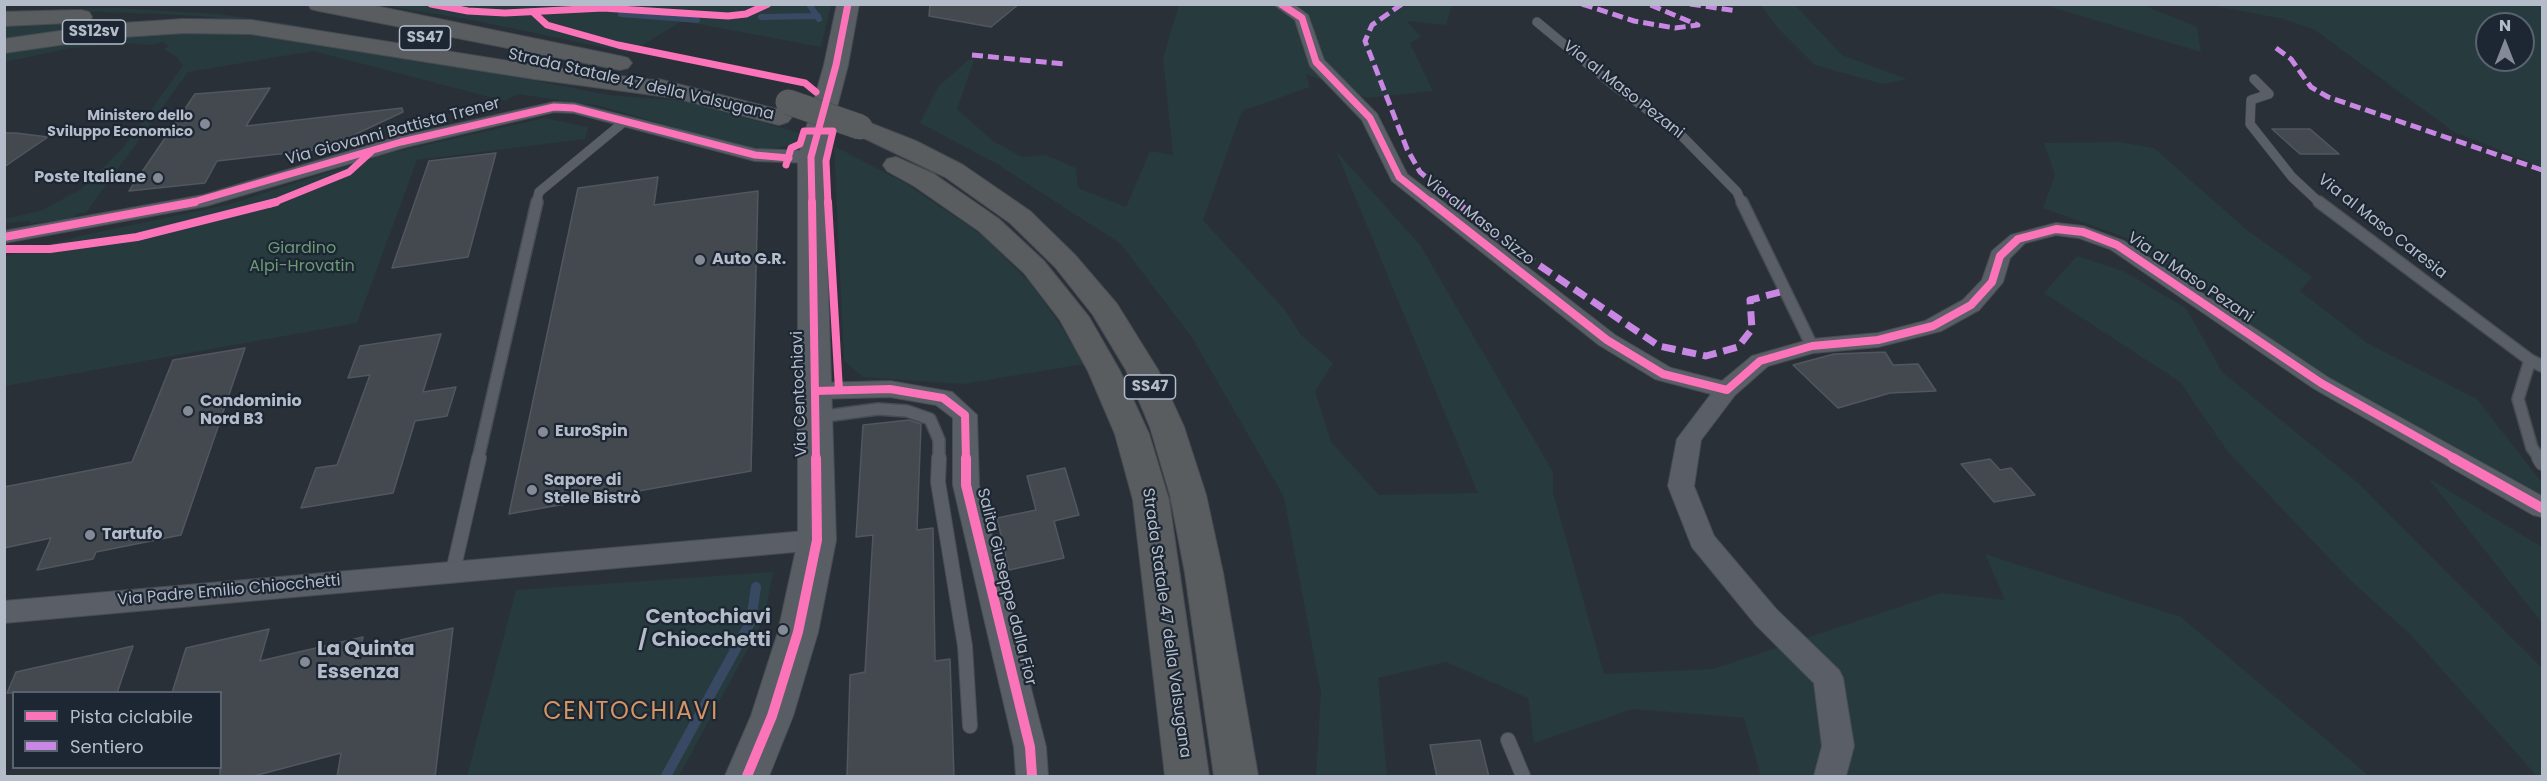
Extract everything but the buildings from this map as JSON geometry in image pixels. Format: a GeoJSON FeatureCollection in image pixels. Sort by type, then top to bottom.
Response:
{"type":"FeatureCollection","features":[{"type":"Feature","properties":{"kind":"highway"},"geometry":{"type":"LineString","coordinates":[[4,6],[29,4]]}},
{"type":"Feature","properties":{"kind":"highway","name":"Strada Statale 47 della Valsugana"},"geometry":{"type":"LineString","coordinates":[[169,4],[270,11],[348,22],[679,91],[784,110]]}},
{"type":"Feature","properties":{"kind":"highway","name":"Strada Statale 47 della Valsugana"},"geometry":{"type":"LineString","coordinates":[[320,4],[365,11],[695,79],[854,135],[907,147],[954,171],[1020,217],[1065,261],[1106,310],[1142,370],[1167,427],[1188,495],[1204,573],[1236,777]]}},
{"type":"Feature","properties":{"kind":"highway","name":"SS12sv"},"geometry":{"type":"LineString","coordinates":[[4,19],[44,17],[174,20],[251,27],[534,72],[679,91]]}},
{"type":"Feature","properties":{"kind":"highway","name":"SS12sv"},"geometry":{"type":"LineString","coordinates":[[4,46],[108,31],[184,26],[251,27]]}},
{"type":"Feature","properties":{"kind":"highway","name":"Strada Statale 47 della Valsugana"},"geometry":{"type":"LineString","coordinates":[[854,135],[989,225],[1034,267],[1074,317],[1104,371],[1132,434],[1151,500],[1187,777]]}},
{"type":"Feature","properties":{"kind":"street","name":"Via Centochiavi"},"geometry":{"type":"LineString","coordinates":[[747,777],[772,716],[798,632],[817,540],[811,157],[836,65],[848,4]]}},
{"type":"Feature","properties":{"kind":"street","name":"Via al Maso Sizzo"},"geometry":{"type":"LineString","coordinates":[[1281,4],[1302,18],[1316,62],[1370,118],[1400,177],[1607,340],[1663,374],[1727,390]]}},
{"type":"Feature","properties":{"kind":"street","name":"Via Giovanni Battista Trener"},"geometry":{"type":"LineString","coordinates":[[4,237],[206,200],[401,142],[534,110],[565,107],[755,154],[811,157]]}},
{"type":"Feature","properties":{"kind":"street","name":"Via al Maso Pezani"},"geometry":{"type":"LineString","coordinates":[[1830,777],[1838,746],[1828,678],[1766,617],[1702,540],[1681,486],[1689,439],[1727,390],[1760,361],[1812,346],[1878,340],[1934,327],[1971,305],[1992,282],[2000,256],[2018,239],[2056,229],[2084,232],[2117,245],[2321,383],[2542,508]]}},
{"type":"Feature","properties":{"kind":"street","name":"Salita Giuseppe dalla Fior"},"geometry":{"type":"LineString","coordinates":[[816,404],[901,391],[944,398],[965,415],[966,485],[1030,747],[1032,777]]}},
{"type":"Feature","properties":{"kind":"street","name":"Via Padre Emilio Chiocchetti"},"geometry":{"type":"LineString","coordinates":[[4,612],[817,540]]}},
{"type":"Feature","properties":{"kind":"lane","name":"Via al Maso Pezani"},"geometry":{"type":"LineString","coordinates":[[1537,22],[1612,84],[1678,132],[1737,192],[1770,264],[1812,346]]}},
{"type":"Feature","properties":{"kind":"lane","name":"Via al Maso Caresia"},"geometry":{"type":"LineString","coordinates":[[2254,79],[2269,94],[2251,100],[2250,124],[2292,177],[2331,213],[2530,360],[2542,366]]}},
{"type":"Feature","properties":{"kind":"lane"},"geometry":{"type":"LineString","coordinates":[[453,571],[539,192],[625,121]]}},
{"type":"Feature","properties":{"kind":"lane"},"geometry":{"type":"LineString","coordinates":[[2530,360],[2518,399],[2532,448],[2542,463]]}},
{"type":"Feature","properties":{"kind":"lane"},"geometry":{"type":"LineString","coordinates":[[816,404],[907,411],[930,418],[939,441],[938,482],[965,646],[970,726]]}},
{"type":"Feature","properties":{"kind":"lane"},"geometry":{"type":"LineString","coordinates":[[1508,740],[1523,777]]}},
{"type":"Feature","properties":{"kind":"green space"},"geometry":{"type":"Polygon","coordinates":[[[381,5],[831,5],[821,47],[682,21],[630,53],[472,20],[381,5]]]}},
{"type":"Feature","properties":{"kind":"green space"},"geometry":{"type":"Polygon","coordinates":[[[1179,5],[1452,5],[1446,25],[1407,21],[1421,37],[1410,43],[1433,91],[1366,98],[1306,74],[1310,87],[1242,111],[1203,220],[1285,310],[1301,335],[1333,363],[1315,391],[1331,442],[1379,495],[1478,493],[1336,151],[1420,245],[1553,472],[1553,492],[1604,674],[1713,669],[1941,593],[2005,600],[1985,554],[2181,617],[2369,776],[1761,776],[1744,718],[1633,709],[1534,743],[1528,698],[1446,662],[1378,678],[1387,776],[1316,776],[1321,693],[1284,497],[1193,339],[1121,244],[997,164],[920,123],[938,87],[968,60],[974,60],[957,109],[993,141],[1022,157],[1045,155],[1076,168],[1078,188],[1126,207],[1150,151],[1173,155],[1163,58],[1179,5]]]}},
{"type":"Feature","properties":{"kind":"green space"},"geometry":{"type":"Polygon","coordinates":[[[1761,5],[1795,5],[1842,55],[1907,79],[1882,84],[1815,65],[1778,28],[1761,5]]]}},
{"type":"Feature","properties":{"kind":"green space"},"geometry":{"type":"Polygon","coordinates":[[[2045,5],[2143,5],[2197,27],[2201,52],[2045,5]]]}},
{"type":"Feature","properties":{"kind":"green space"},"geometry":{"type":"Polygon","coordinates":[[[2210,5],[2542,5],[2542,167],[2454,132],[2315,30],[2284,19],[2210,5]]]}},
{"type":"Feature","properties":{"kind":"green space"},"geometry":{"type":"Polygon","coordinates":[[[118,8],[218,14],[291,24],[322,31],[211,17],[74,11],[5,13],[4,10],[118,8]]]}},
{"type":"Feature","properties":{"kind":"green space"},"geometry":{"type":"Polygon","coordinates":[[[4,21],[160,22],[5,41],[4,21]]]}},
{"type":"Feature","properties":{"kind":"green space"},"geometry":{"type":"Polygon","coordinates":[[[231,30],[362,47],[609,95],[687,101],[800,133],[794,145],[757,151],[600,106],[517,94],[505,101],[313,51],[188,72],[86,213],[76,214],[73,218],[28,224],[30,221],[5,223],[5,219],[43,210],[81,189],[123,148],[183,66],[177,57],[164,49],[169,46],[162,42],[152,45],[130,43],[71,48],[5,62],[5,49],[76,37],[231,30]]]}},
{"type":"Feature","properties":{"kind":"green space","name":"Giardino Alpi-Hrovatin"},"geometry":{"type":"Polygon","coordinates":[[[544,118],[588,127],[585,139],[417,160],[357,323],[5,386],[5,256],[84,235],[227,205],[386,154],[544,118]]]}},
{"type":"Feature","properties":{"kind":"green space"},"geometry":{"type":"Polygon","coordinates":[[[2119,142],[2154,148],[2247,230],[2312,277],[2300,291],[2367,343],[2477,399],[2542,483],[2542,496],[2330,380],[2124,237],[2043,208],[2055,175],[2044,143],[2119,142]]]}},
{"type":"Feature","properties":{"kind":"green space"},"geometry":{"type":"Polygon","coordinates":[[[834,146],[905,183],[982,235],[1031,284],[1084,364],[963,384],[863,377],[844,361],[834,146]]]}},
{"type":"Feature","properties":{"kind":"green space"},"geometry":{"type":"Polygon","coordinates":[[[2077,256],[2123,271],[2186,308],[2222,372],[2358,483],[2542,668],[2542,776],[2537,776],[2410,634],[2350,580],[2228,452],[2180,382],[2044,293],[2077,256]]]}},
{"type":"Feature","properties":{"kind":"green space"},"geometry":{"type":"Polygon","coordinates":[[[2428,478],[2542,547],[2542,623],[2428,478]]]}},
{"type":"Feature","properties":{"kind":"green space"},"geometry":{"type":"Polygon","coordinates":[[[773,572],[764,619],[679,776],[467,776],[516,590],[773,572]]]}},
{"type":"Feature","properties":{"kind":"waterway"},"geometry":{"type":"LineString","coordinates":[[809,4],[817,16]]}},
{"type":"Feature","properties":{"kind":"waterway"},"geometry":{"type":"LineString","coordinates":[[621,14],[697,20]]}},
{"type":"Feature","properties":{"kind":"waterway"},"geometry":{"type":"LineString","coordinates":[[761,17],[817,16]]}},
{"type":"Feature","properties":{"kind":"waterway"},"geometry":{"type":"LineString","coordinates":[[666,776],[751,621],[756,587]]}},
{"type":"Feature","properties":{"kind":"marked path"},"geometry":{"type":"LineString","coordinates":[[1402,4],[1372,25],[1365,41],[1407,149],[1420,172],[1503,241],[1659,346],[1706,356],[1738,347],[1752,329],[1750,300],[1784,291]]}},
{"type":"Feature","properties":{"kind":"marked path"},"geometry":{"type":"LineString","coordinates":[[1582,4],[1634,21],[1675,28],[1698,25],[1648,4]]}},
{"type":"Feature","properties":{"kind":"marked path"},"geometry":{"type":"LineString","coordinates":[[1690,4],[1737,11]]}},
{"type":"Feature","properties":{"kind":"marked path"},"geometry":{"type":"LineString","coordinates":[[2276,48],[2291,59],[2311,87],[2328,97],[2542,170]]}},
{"type":"Feature","properties":{"kind":"marked path"},"geometry":{"type":"LineString","coordinates":[[972,55],[1002,60],[1064,64]]}},
{"type":"Feature","properties":{"kind":"cycle path"},"geometry":{"type":"LineString","coordinates":[[431,4],[468,11],[505,13],[603,8],[728,16],[746,14],[768,4]]}},
{"type":"Feature","properties":{"kind":"cycle path"},"geometry":{"type":"LineString","coordinates":[[747,776],[772,716],[798,632],[817,540],[811,157],[836,65],[848,4]]}},
{"type":"Feature","properties":{"kind":"cycle path"},"geometry":{"type":"LineString","coordinates":[[1281,4],[1302,18],[1316,62],[1370,118],[1399,177],[1607,340],[1663,374],[1727,390],[1760,361],[1812,346],[1878,340],[1933,326],[1971,305],[1992,282],[2000,256],[2018,239],[2056,229],[2083,232],[2117,245],[2321,383],[2542,508]]}},
{"type":"Feature","properties":{"kind":"cycle path"},"geometry":{"type":"LineString","coordinates":[[534,13],[547,25],[618,45],[805,83],[816,92]]}},
{"type":"Feature","properties":{"kind":"cycle path"},"geometry":{"type":"LineString","coordinates":[[4,237],[206,200],[401,142],[554,107],[574,108],[755,155],[789,158]]}},
{"type":"Feature","properties":{"kind":"cycle path"},"geometry":{"type":"LineString","coordinates":[[786,165],[791,148],[800,144],[804,131],[833,131],[826,161],[839,390]]}},
{"type":"Feature","properties":{"kind":"cycle path"},"geometry":{"type":"LineString","coordinates":[[4,249],[50,249],[93,244],[137,237],[228,215],[276,202],[321,185],[349,172],[371,152]]}},
{"type":"Feature","properties":{"kind":"cycle path"},"geometry":{"type":"LineString","coordinates":[[815,391],[890,389],[943,398],[965,415],[966,485],[1030,747],[1032,776]]}},
{"type":"Feature","properties":{"kind":"place","name":"Ministero dello Sviluppo Economico"},"geometry":{"type":"Point","coordinates":[205,124]}},
{"type":"Feature","properties":{"kind":"place","name":"Poste Italiane"},"geometry":{"type":"Point","coordinates":[158,178]}},
{"type":"Feature","properties":{"kind":"place","name":"Auto G.R."},"geometry":{"type":"Point","coordinates":[700,260]}},
{"type":"Feature","properties":{"kind":"place","name":"Condominio Nord B3"},"geometry":{"type":"Point","coordinates":[188,411]}},
{"type":"Feature","properties":{"kind":"place","name":"EuroSpin"},"geometry":{"type":"Point","coordinates":[543,432]}},
{"type":"Feature","properties":{"kind":"place","name":"Sapore di Stelle Bistrò"},"geometry":{"type":"Point","coordinates":[532,490]}},
{"type":"Feature","properties":{"kind":"place","name":"Tartufo"},"geometry":{"type":"Point","coordinates":[90,535]}},
{"type":"Feature","properties":{"kind":"place","name":"Centochiavi / Chiocchetti"},"geometry":{"type":"Point","coordinates":[783,630]}},
{"type":"Feature","properties":{"kind":"place","name":"La Quinta Essenza"},"geometry":{"type":"Point","coordinates":[305,662]}},
{"type":"Feature","properties":{"kind":"district","name":"CENTOCHIAVI"},"geometry":{"type":"Point","coordinates":[631,713]}}]}
